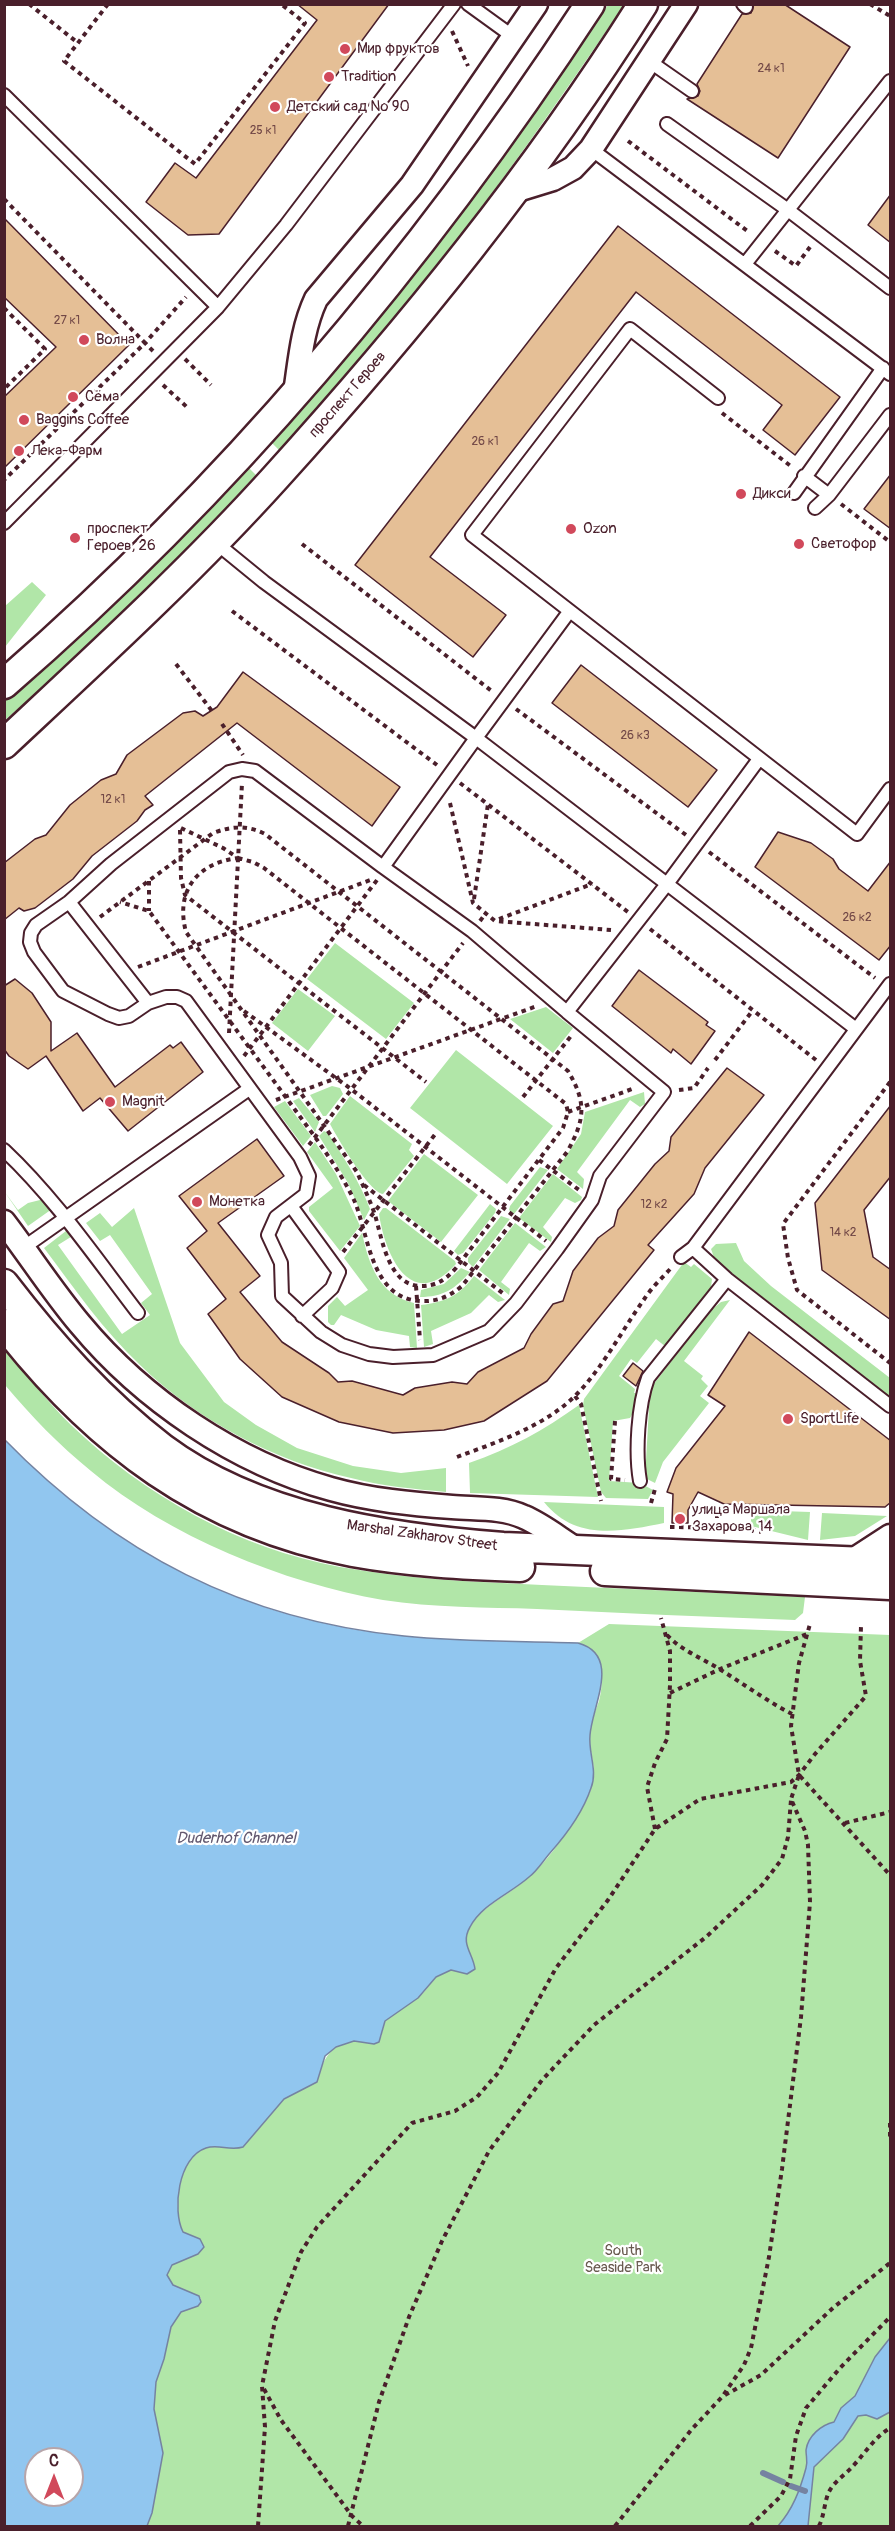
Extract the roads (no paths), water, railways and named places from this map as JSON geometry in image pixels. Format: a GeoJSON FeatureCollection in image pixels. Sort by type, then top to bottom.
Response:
{"type":"FeatureCollection","features":[{"type":"Feature","properties":{"kind":"street"},"geometry":{"type":"LineString","coordinates":[[295,393],[307,318],[316,299],[412,184],[515,38],[536,4]]}},
{"type":"Feature","properties":{"kind":"street"},"geometry":{"type":"LineString","coordinates":[[4,684],[175,522],[295,393],[407,261],[488,154],[590,4]]}},
{"type":"Feature","properties":{"kind":"street","name":"проспект Героев"},"geometry":{"type":"LineString","coordinates":[[4,744],[214,542],[274,479],[390,347],[514,191],[588,87],[643,4]]}},
{"type":"Feature","properties":{"kind":"street"},"geometry":{"type":"LineString","coordinates":[[514,191],[553,179],[573,168],[591,149],[686,4]]}},
{"type":"Feature","properties":{"kind":"street"},"geometry":{"type":"LineString","coordinates":[[4,1222],[81,1325],[126,1372],[166,1405],[218,1439],[267,1466],[331,1489],[394,1502],[498,1510],[524,1517],[578,1551]]}},
{"type":"Feature","properties":{"kind":"street","name":"Marshal Zakharov Street"},"geometry":{"type":"LineString","coordinates":[[4,1284],[54,1346],[106,1401],[164,1449],[220,1482],[290,1511],[357,1529],[451,1543],[578,1551],[891,1563]]}},
{"type":"Feature","properties":{"kind":"street","name":"Marshal Zakharov Street"},"geometry":{"type":"LineString","coordinates":[[4,1324],[87,1418],[150,1469],[208,1504],[282,1534],[353,1552],[450,1564],[891,1585]]}},
{"type":"Feature","properties":{"kind":"street"},"geometry":{"type":"LineString","coordinates":[[850,1562],[891,1536]]}},
{"type":"Feature","properties":{"kind":"lane"},"geometry":{"type":"LineString","coordinates":[[4,523],[218,307],[286,225],[454,4]]}},
{"type":"Feature","properties":{"kind":"lane"},"geometry":{"type":"LineString","coordinates":[[468,4],[515,38]]}},
{"type":"Feature","properties":{"kind":"lane"},"geometry":{"type":"LineString","coordinates":[[649,61],[692,91]]}},
{"type":"Feature","properties":{"kind":"lane"},"geometry":{"type":"LineString","coordinates":[[745,264],[891,81]]}},
{"type":"Feature","properties":{"kind":"lane"},"geometry":{"type":"LineString","coordinates":[[4,95],[218,307]]}},
{"type":"Feature","properties":{"kind":"lane"},"geometry":{"type":"LineString","coordinates":[[667,124],[788,210],[891,288]]}},
{"type":"Feature","properties":{"kind":"lane"},"geometry":{"type":"LineString","coordinates":[[591,149],[887,371],[804,476],[794,493]]}},
{"type":"Feature","properties":{"kind":"lane"},"geometry":{"type":"LineString","coordinates":[[718,398],[630,329],[472,535],[857,834],[891,789]]}},
{"type":"Feature","properties":{"kind":"lane"},"geometry":{"type":"LineString","coordinates":[[815,508],[829,495],[891,415]]}},
{"type":"Feature","properties":{"kind":"lane"},"geometry":{"type":"LineString","coordinates":[[804,476],[829,495]]}},
{"type":"Feature","properties":{"kind":"lane"},"geometry":{"type":"LineString","coordinates":[[214,542],[264,582],[476,738],[856,1029]]}},
{"type":"Feature","properties":{"kind":"lane"},"geometry":{"type":"LineString","coordinates":[[383,867],[503,699],[569,612]]}},
{"type":"Feature","properties":{"kind":"lane"},"geometry":{"type":"LineString","coordinates":[[567,1012],[667,884],[759,759]]}},
{"type":"Feature","properties":{"kind":"lane"},"geometry":{"type":"LineString","coordinates":[[242,769],[255,771],[472,931],[552,1001],[664,1092],[600,1176],[592,1200],[557,1249],[516,1303],[489,1331],[433,1354],[422,1356],[393,1357],[360,1351],[342,1345],[302,1316],[282,1296],[281,1263],[268,1235],[276,1217],[306,1194],[309,1176],[300,1157],[186,1001],[177,996],[166,996],[148,1003],[129,1016],[119,1018],[63,991],[34,952],[30,942],[31,933],[36,926],[69,902],[229,772],[242,769]]}},
{"type":"Feature","properties":{"kind":"lane"},"geometry":{"type":"LineString","coordinates":[[69,902],[148,1003]]}},
{"type":"Feature","properties":{"kind":"lane"},"geometry":{"type":"LineString","coordinates":[[681,1257],[693,1248],[889,986]]}},
{"type":"Feature","properties":{"kind":"lane"},"geometry":{"type":"LineString","coordinates":[[23,1248],[249,1089]]}},
{"type":"Feature","properties":{"kind":"lane"},"geometry":{"type":"LineString","coordinates":[[4,1150],[27,1172],[66,1218],[138,1313]]}},
{"type":"Feature","properties":{"kind":"lane"},"geometry":{"type":"LineString","coordinates":[[291,1206],[339,1272],[332,1288],[302,1316]]}},
{"type":"Feature","properties":{"kind":"lane"},"geometry":{"type":"LineString","coordinates":[[693,1248],[727,1279],[891,1406]]}},
{"type":"Feature","properties":{"kind":"lane"},"geometry":{"type":"LineString","coordinates":[[640,1481],[638,1470],[641,1412],[648,1378],[727,1279]]}},
{"type":"Feature","properties":{"kind":"water","name":"Duderhof Channel"},"geometry":{"type":"Polygon","coordinates":[[[4,1439],[47,1480],[91,1516],[138,1548],[186,1575],[237,1597],[290,1615],[345,1628],[404,1636],[578,1643],[591,1649],[599,1658],[602,1670],[590,1735],[594,1775],[588,1797],[568,1831],[535,1872],[475,1919],[466,1938],[475,1969],[467,1974],[451,1970],[436,1977],[418,1998],[385,2021],[379,2042],[374,2044],[354,2041],[336,2047],[325,2056],[317,2082],[284,2099],[243,2147],[206,2148],[197,2153],[189,2162],[180,2185],[178,2211],[183,2232],[200,2239],[204,2247],[198,2254],[172,2265],[167,2275],[173,2285],[199,2296],[201,2302],[198,2306],[181,2312],[171,2327],[156,2382],[154,2409],[163,2453],[152,2513],[147,2526],[5,2526],[4,1439]]]}},
{"type":"Feature","properties":{"kind":"water"},"geometry":{"type":"Polygon","coordinates":[[[890,2338],[890,2412],[877,2419],[866,2415],[858,2416],[843,2439],[814,2467],[808,2526],[778,2526],[788,2513],[798,2492],[807,2466],[806,2450],[809,2440],[820,2428],[834,2422],[841,2408],[855,2396],[875,2357],[890,2338]]]}},
{"type":"Feature","properties":{"kind":"waterway"},"geometry":{"type":"LineString","coordinates":[[763,2473],[783,2482]]}},
{"type":"Feature","properties":{"kind":"waterway"},"geometry":{"type":"LineString","coordinates":[[791,2486],[805,2491]]}},
{"type":"Feature","properties":{"kind":"place","name":"Мир фруктов"},"geometry":{"type":"Point","coordinates":[345,49]}},
{"type":"Feature","properties":{"kind":"place","name":"Tradition"},"geometry":{"type":"Point","coordinates":[329,77]}},
{"type":"Feature","properties":{"kind":"place","name":"Детский сад № 90"},"geometry":{"type":"Point","coordinates":[275,107]}},
{"type":"Feature","properties":{"kind":"place","name":"Волна"},"geometry":{"type":"Point","coordinates":[84,340]}},
{"type":"Feature","properties":{"kind":"place","name":"Сёма"},"geometry":{"type":"Point","coordinates":[73,397]}},
{"type":"Feature","properties":{"kind":"place","name":"Baggins Coffee"},"geometry":{"type":"Point","coordinates":[24,420]}},
{"type":"Feature","properties":{"kind":"place","name":"Лека-Фарм"},"geometry":{"type":"Point","coordinates":[19,451]}},
{"type":"Feature","properties":{"kind":"place","name":"Дикси"},"geometry":{"type":"Point","coordinates":[741,494]}},
{"type":"Feature","properties":{"kind":"place","name":"Ozon"},"geometry":{"type":"Point","coordinates":[571,529]}},
{"type":"Feature","properties":{"kind":"place","name":"проспект Героев, 26"},"geometry":{"type":"Point","coordinates":[75,538]}},
{"type":"Feature","properties":{"kind":"place","name":"Светофор"},"geometry":{"type":"Point","coordinates":[799,544]}},
{"type":"Feature","properties":{"kind":"place","name":"Magnit"},"geometry":{"type":"Point","coordinates":[110,1102]}},
{"type":"Feature","properties":{"kind":"place","name":"Монетка"},"geometry":{"type":"Point","coordinates":[197,1202]}},
{"type":"Feature","properties":{"kind":"place","name":"SportLife"},"geometry":{"type":"Point","coordinates":[788,1419]}},
{"type":"Feature","properties":{"kind":"place","name":"улица Маршала Захарова, 14"},"geometry":{"type":"Point","coordinates":[680,1519]}},
{"type":"Feature","properties":{"kind":"park label","name":"South Seaside Park"},"geometry":{"type":"Point","coordinates":[623,2260]}}]}
